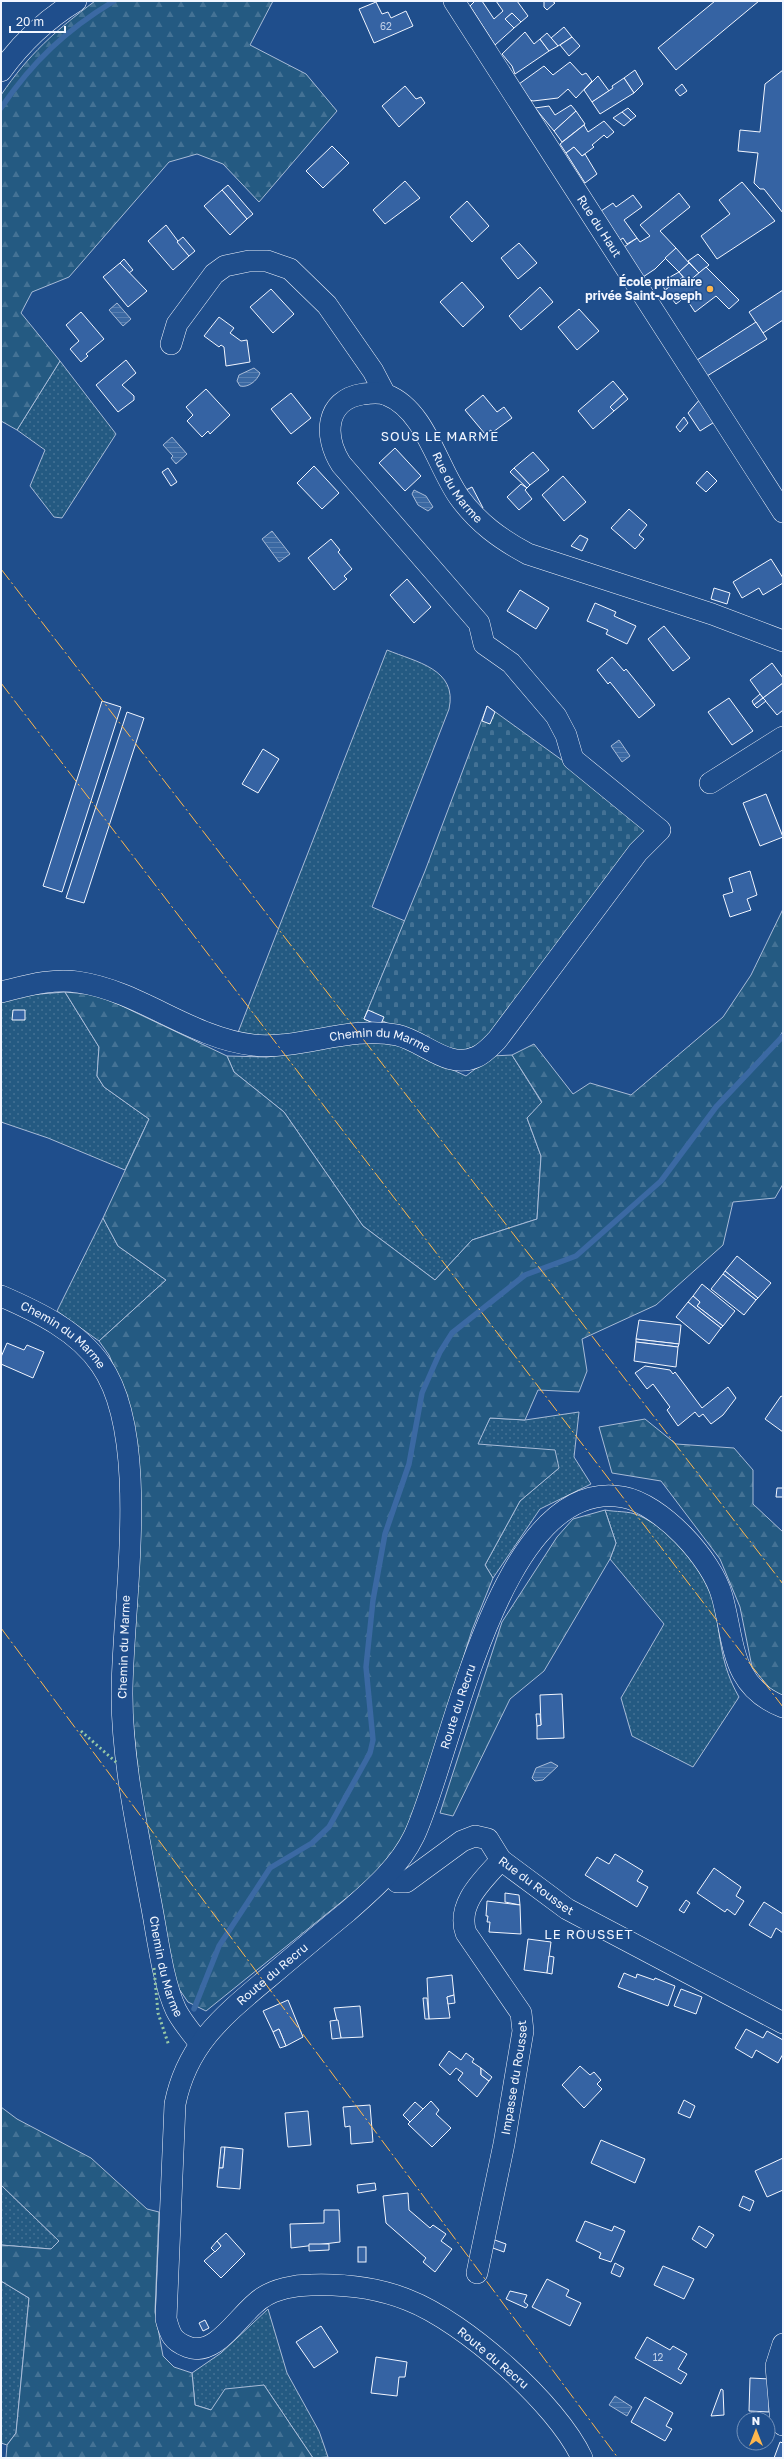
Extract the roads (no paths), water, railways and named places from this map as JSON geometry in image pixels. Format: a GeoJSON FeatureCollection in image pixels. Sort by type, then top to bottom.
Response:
{"type":"FeatureCollection","features":[{"type":"Feature","properties":{"kind":"street"},"geometry":{"type":"LineString","coordinates":[[1,71],[16,50],[35,30],[76,1]]}},
{"type":"Feature","properties":{"kind":"street","name":"Rue du Haut"},"geometry":{"type":"LineString","coordinates":[[454,1],[783,512]]}},
{"type":"Feature","properties":{"kind":"street"},"geometry":{"type":"LineString","coordinates":[[171,344],[178,324],[214,274],[225,266],[249,261],[267,261],[290,269],[327,305],[373,371],[386,394]]}},
{"type":"Feature","properties":{"kind":"street","name":"Rue du Marme"},"geometry":{"type":"LineString","coordinates":[[386,394],[398,400],[413,414],[458,495],[474,516],[504,541],[528,554],[712,614],[783,641]]}},
{"type":"Feature","properties":{"kind":"street","name":"Chemin du Marme"},"geometry":{"type":"LineString","coordinates":[[1,992],[33,984],[55,981],[77,982],[107,988],[208,1033],[231,1041],[254,1045],[282,1044],[376,1033],[398,1035],[450,1059],[462,1061],[477,1057],[497,1040],[638,852],[660,830],[573,759],[566,735],[546,703],[511,663],[484,644],[479,623],[341,464],[332,450],[329,436],[334,410],[344,401],[356,395],[386,394]]}},
{"type":"Feature","properties":{"kind":"street"},"geometry":{"type":"LineString","coordinates":[[710,783],[783,737]]}},
{"type":"Feature","properties":{"kind":"street","name":"Chemin du Marme"},"geometry":{"type":"LineString","coordinates":[[1,1296],[40,1312],[85,1345],[102,1366],[119,1405],[130,1484],[130,1526],[122,1694],[124,1746],[156,1930],[170,1993],[177,2013],[200,2044]]}},
{"type":"Feature","properties":{"kind":"street","name":"Route du Recru"},"geometry":{"type":"LineString","coordinates":[[582,2458],[559,2420],[529,2387],[462,2330],[409,2300],[375,2290],[333,2284],[306,2285],[281,2290],[262,2298],[223,2337],[207,2348],[193,2349],[177,2343],[170,2333],[166,2319],[175,2104],[179,2083],[186,2066],[200,2044],[224,2015],[374,1888],[389,1873],[414,1838],[423,1816],[466,1679],[507,1584],[521,1559],[555,1517],[585,1500],[602,1496],[621,1497],[636,1501],[651,1508],[687,1540],[714,1577],[722,1594],[738,1666],[745,1680],[759,1694],[783,1708]]}},
{"type":"Feature","properties":{"kind":"street","name":"Rue du Rousset"},"geometry":{"type":"LineString","coordinates":[[389,1873],[397,1882],[406,1882],[462,1841],[475,1836],[488,1839],[501,1860],[567,1909],[783,2024]]}},
{"type":"Feature","properties":{"kind":"street","name":"Impasse du Rousset"},"geometry":{"type":"LineString","coordinates":[[477,2273],[504,2144],[523,2031],[521,2013],[466,1933],[464,1918],[469,1900],[476,1888],[501,1860]]}},
{"type":"Feature","properties":{"kind":"street"},"geometry":{"type":"LineString","coordinates":[[783,2344],[776,2366],[781,2423],[783,2425]]}},
{"type":"Feature","properties":{"kind":"waterway"},"geometry":{"type":"LineString","coordinates":[[1,108],[25,76],[51,48],[80,23],[114,1]]}},
{"type":"Feature","properties":{"kind":"waterway"},"geometry":{"type":"LineString","coordinates":[[194,2009],[219,1946],[270,1868],[312,1843],[329,1827],[370,1753],[373,1740],[366,1667],[373,1600],[385,1534],[409,1464],[422,1393],[440,1352],[452,1333],[525,1275],[576,1256],[661,1181],[716,1107],[783,1036]]}},
{"type":"Feature","properties":{"kind":"place","name":"École primaire privée Saint-Joseph"},"geometry":{"type":"Point","coordinates":[710,289]}},
{"type":"Feature","properties":{"kind":"district","name":"SOUS LE MARME"},"geometry":{"type":"Point","coordinates":[440,436]}},
{"type":"Feature","properties":{"kind":"district","name":"LE ROUSSET"},"geometry":{"type":"Point","coordinates":[589,1934]}}]}
